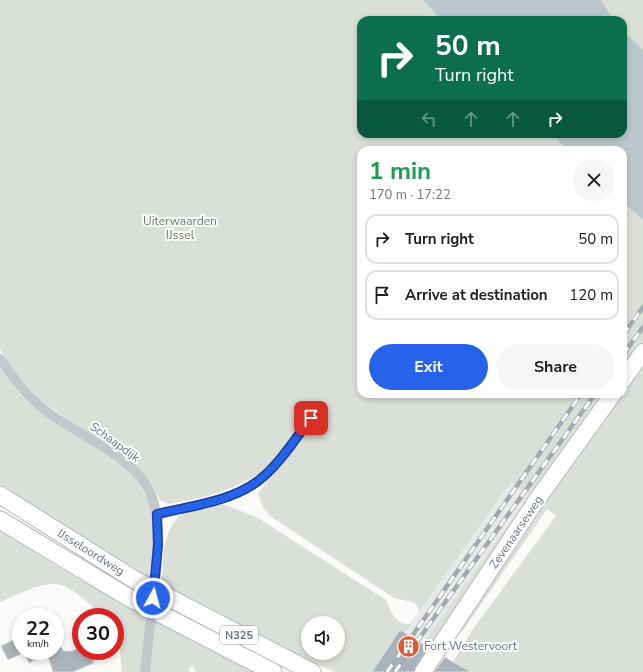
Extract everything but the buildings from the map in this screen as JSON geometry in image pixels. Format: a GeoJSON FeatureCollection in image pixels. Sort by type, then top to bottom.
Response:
{"type":"FeatureCollection","features":[{"type":"Feature","properties":{"kind":"highway","name":"IJsseloordweg"},"geometry":{"type":"LineString","coordinates":[[0,495],[135,580],[312,672]]}},
{"type":"Feature","properties":{"kind":"highway","name":"IJsseloordweg"},"geometry":{"type":"LineString","coordinates":[[0,520],[126,596],[273,672]]}},
{"type":"Feature","properties":{"kind":"main road"},"geometry":{"type":"LineString","coordinates":[[627,374],[643,352]]}},
{"type":"Feature","properties":{"kind":"main road","name":"Zevenaarseweg"},"geometry":{"type":"LineString","coordinates":[[424,672],[536,501],[610,398]]}},
{"type":"Feature","properties":{"kind":"street","name":"Schaapdijk"},"geometry":{"type":"LineString","coordinates":[[0,359],[20,386],[46,411],[110,452],[130,467],[147,486],[157,514],[158,545],[145,672]]}},
{"type":"Feature","properties":{"kind":"street"},"geometry":{"type":"LineString","coordinates":[[157,514],[238,493],[258,481],[277,463],[311,418]]}},
{"type":"Feature","properties":{"kind":"shaded area"},"geometry":{"type":"Polygon","coordinates":[[[423,0],[601,0],[611,16],[437,16],[423,0]]]}},
{"type":"Feature","properties":{"kind":"shaded area"},"geometry":{"type":"Polygon","coordinates":[[[627,35],[643,50],[643,220],[627,206],[627,146],[563,146],[556,138],[627,138],[627,35]]]}},
{"type":"Feature","properties":{"kind":"shaded area"},"geometry":{"type":"Polygon","coordinates":[[[510,482],[529,496],[402,672],[376,672],[510,482]]]}},
{"type":"Feature","properties":{"kind":"green space","name":"Uiterwaarden IJssel"},"geometry":{"type":"Polygon","coordinates":[[[0,0],[423,0],[437,16],[357,16],[357,138],[556,138],[563,146],[357,146],[357,398],[627,398],[627,206],[643,220],[643,672],[471,672],[453,662],[473,629],[556,516],[531,497],[413,672],[402,672],[529,496],[511,482],[419,612],[417,605],[412,602],[394,598],[270,516],[263,507],[258,493],[267,482],[256,475],[225,491],[203,497],[169,504],[160,500],[150,482],[132,464],[39,399],[14,372],[0,349],[0,0]]]}},
{"type":"Feature","properties":{"kind":"green space"},"geometry":{"type":"Polygon","coordinates":[[[601,0],[643,0],[643,54],[627,39],[627,16],[608,16],[601,0]]]}},
{"type":"Feature","properties":{"kind":"green space"},"geometry":{"type":"Polygon","coordinates":[[[0,368],[15,389],[34,408],[48,419],[97,448],[128,472],[140,486],[149,502],[154,521],[154,544],[148,582],[0,490],[0,368]]]}},
{"type":"Feature","properties":{"kind":"green space"},"geometry":{"type":"Polygon","coordinates":[[[212,503],[226,505],[258,518],[386,600],[392,614],[398,621],[407,624],[412,623],[376,672],[335,672],[306,660],[345,660],[345,616],[301,616],[301,658],[287,652],[162,585],[163,556],[167,537],[176,520],[186,511],[212,503]]]}},
{"type":"Feature","properties":{"kind":"green space"},"geometry":{"type":"Polygon","coordinates":[[[540,504],[547,509],[462,632],[461,631],[540,504]]]}},
{"type":"Feature","properties":{"kind":"green space"},"geometry":{"type":"Polygon","coordinates":[[[0,530],[53,564],[146,614],[141,672],[122,672],[121,660],[124,660],[124,608],[94,608],[75,592],[62,585],[56,584],[42,585],[0,602],[0,530]]]}},
{"type":"Feature","properties":{"kind":"green space"},"geometry":{"type":"Polygon","coordinates":[[[154,619],[257,672],[196,672],[193,666],[188,668],[190,672],[148,672],[154,619]]]}},
{"type":"Feature","properties":{"kind":"railway"},"geometry":{"type":"LineString","coordinates":[[627,329],[643,307]]}},
{"type":"Feature","properties":{"kind":"railway"},"geometry":{"type":"LineString","coordinates":[[627,349],[643,327]]}},
{"type":"Feature","properties":{"kind":"railway"},"geometry":{"type":"LineString","coordinates":[[387,672],[578,398]]}},
{"type":"Feature","properties":{"kind":"railway"},"geometry":{"type":"LineString","coordinates":[[395,672],[592,398]]}},
{"type":"Feature","properties":{"kind":"place","name":"Fort Westervoort"},"geometry":{"type":"Point","coordinates":[408,646]}},
{"type":"Feature","properties":{"kind":"route"},"geometry":{"type":"LineString","coordinates":[[153,598],[158,545],[157,514],[238,493],[258,481],[277,463],[311,418]]}}]}
